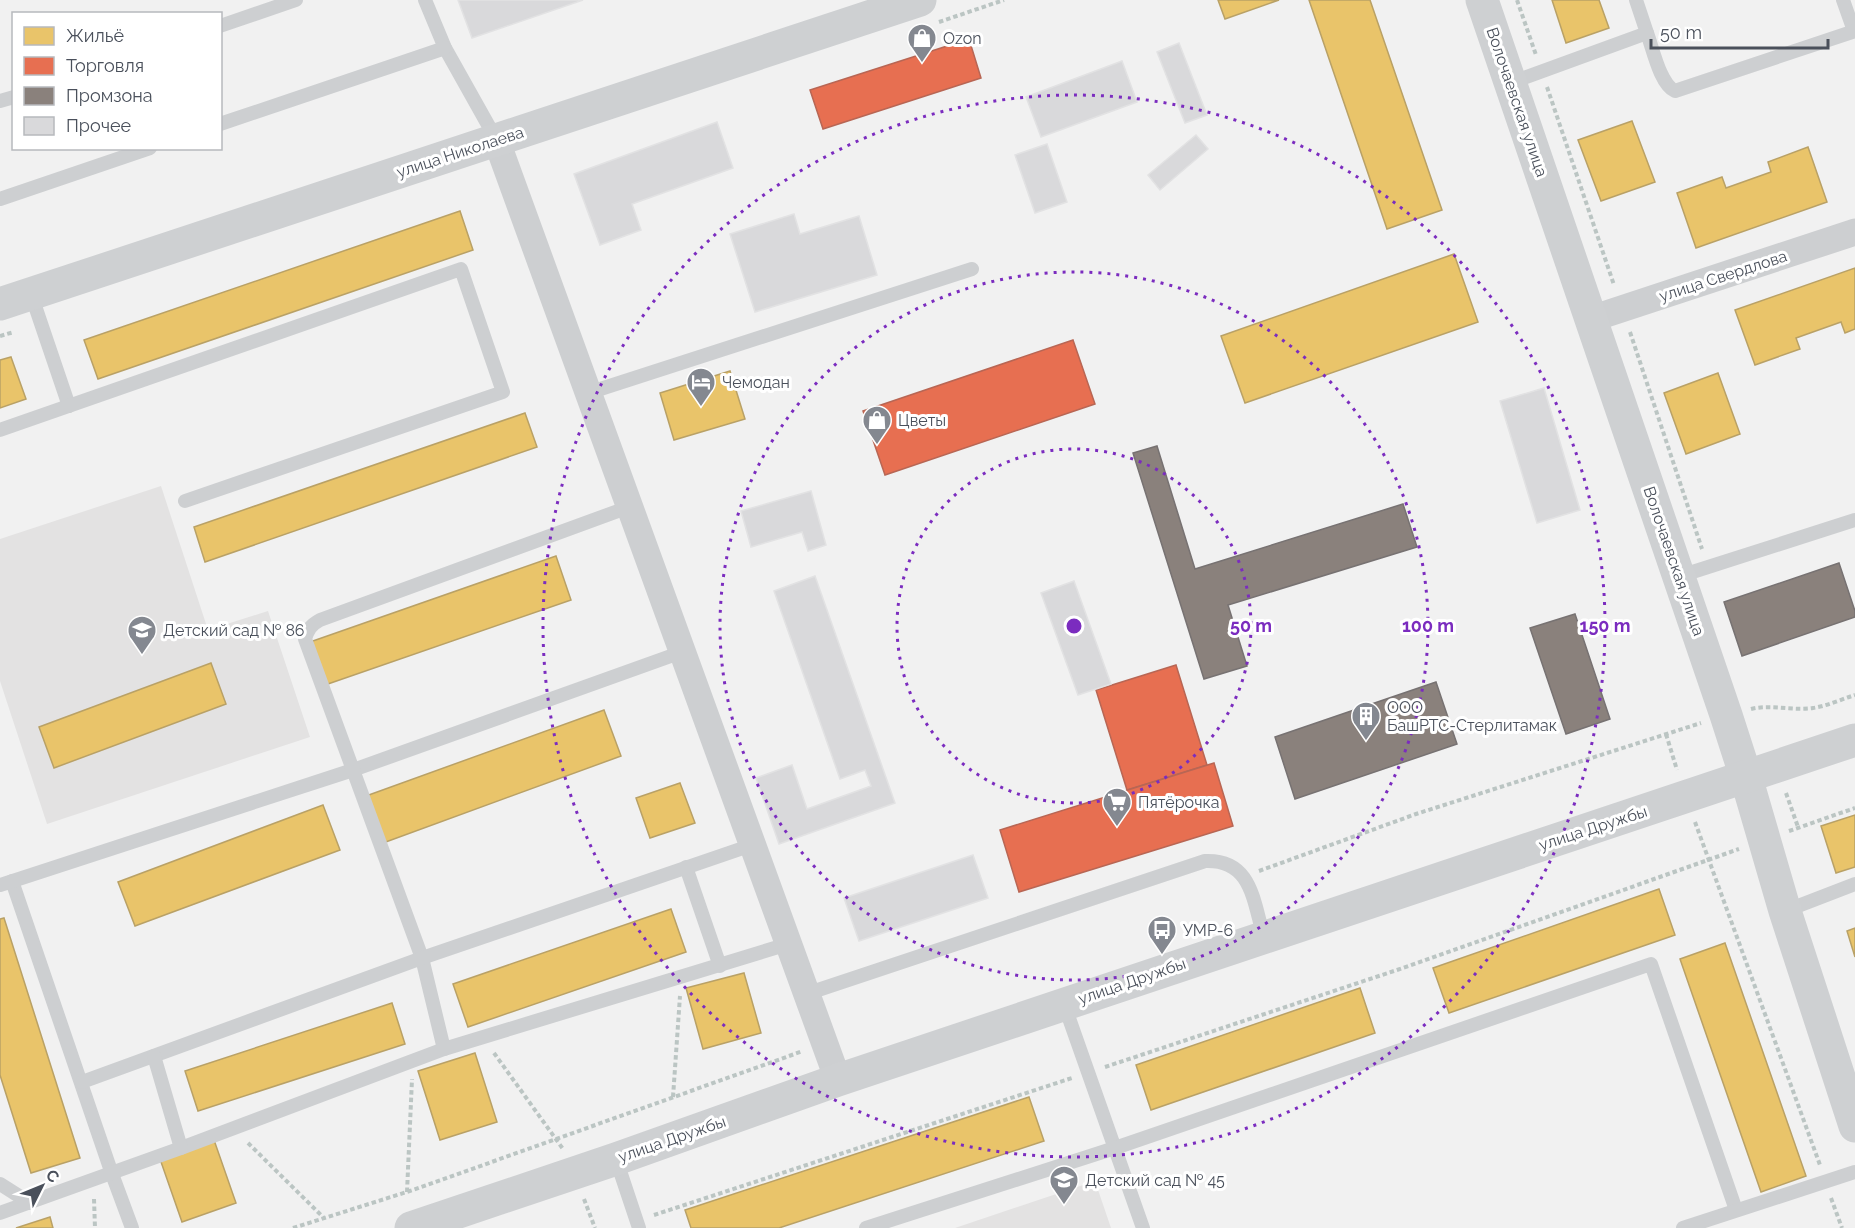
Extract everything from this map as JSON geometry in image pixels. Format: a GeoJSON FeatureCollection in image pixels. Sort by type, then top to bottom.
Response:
{"type":"FeatureCollection","features":[{"type":"Feature","properties":{"kind":"main road","name":"улица Николаева"},"geometry":{"type":"LineString","coordinates":[[0,304],[920,0]]}},
{"type":"Feature","properties":{"kind":"main road","name":"Волочаевская улица"},"geometry":{"type":"LineString","coordinates":[[1482,0],[1592,319],[1694,572],[1746,777],[1785,911],[1855,1126]]}},
{"type":"Feature","properties":{"kind":"main road","name":"улица Дружбы"},"geometry":{"type":"LineString","coordinates":[[411,1228],[838,1080],[1855,740]]}},
{"type":"Feature","properties":{"kind":"street"},"geometry":{"type":"LineString","coordinates":[[496,139],[838,1080]]}},
{"type":"Feature","properties":{"kind":"street","name":"улица Свердлова"},"geometry":{"type":"LineString","coordinates":[[1592,319],[1855,232]]}},
{"type":"Feature","properties":{"kind":"lane"},"geometry":{"type":"LineString","coordinates":[[222,25],[296,0]]}},
{"type":"Feature","properties":{"kind":"lane"},"geometry":{"type":"LineString","coordinates":[[425,0],[445,48],[496,139]]}},
{"type":"Feature","properties":{"kind":"lane"},"geometry":{"type":"LineString","coordinates":[[1636,0],[1664,80],[1669,88],[1675,91],[1854,31],[1843,0]]}},
{"type":"Feature","properties":{"kind":"lane"},"geometry":{"type":"LineString","coordinates":[[1510,83],[1647,33]]}},
{"type":"Feature","properties":{"kind":"lane"},"geometry":{"type":"LineString","coordinates":[[222,123],[445,48]]}},
{"type":"Feature","properties":{"kind":"lane"},"geometry":{"type":"LineString","coordinates":[[0,199],[144,150]]}},
{"type":"Feature","properties":{"kind":"lane"},"geometry":{"type":"LineString","coordinates":[[0,430],[461,269],[503,392],[185,501]]}},
{"type":"Feature","properties":{"kind":"lane"},"geometry":{"type":"LineString","coordinates":[[588,393],[972,269]]}},
{"type":"Feature","properties":{"kind":"lane"},"geometry":{"type":"LineString","coordinates":[[31,294],[69,406]]}},
{"type":"Feature","properties":{"kind":"lane"},"geometry":{"type":"LineString","coordinates":[[444,1049],[422,958],[305,639],[312,624],[320,620],[629,507]]}},
{"type":"Feature","properties":{"kind":"lane"},"geometry":{"type":"LineString","coordinates":[[1694,572],[1855,520]]}},
{"type":"Feature","properties":{"kind":"lane"},"geometry":{"type":"LineString","coordinates":[[132,1228],[82,1082],[6,883],[353,770],[682,652]]}},
{"type":"Feature","properties":{"kind":"lane"},"geometry":{"type":"LineString","coordinates":[[82,1082],[422,958],[752,845]]}},
{"type":"Feature","properties":{"kind":"lane"},"geometry":{"type":"LineString","coordinates":[[806,994],[1205,861],[1220,860],[1235,867],[1245,876],[1264,937]]}},
{"type":"Feature","properties":{"kind":"lane"},"geometry":{"type":"LineString","coordinates":[[686,867],[720,966]]}},
{"type":"Feature","properties":{"kind":"lane"},"geometry":{"type":"LineString","coordinates":[[1785,911],[1855,884]]}},
{"type":"Feature","properties":{"kind":"lane"},"geometry":{"type":"LineString","coordinates":[[0,1213],[112,1174],[444,1049],[788,944]]}},
{"type":"Feature","properties":{"kind":"lane"},"geometry":{"type":"LineString","coordinates":[[866,1228],[1115,1148],[1651,964],[1736,1210]]}},
{"type":"Feature","properties":{"kind":"lane"},"geometry":{"type":"LineString","coordinates":[[1064,1004],[1143,1228]]}},
{"type":"Feature","properties":{"kind":"lane"},"geometry":{"type":"LineString","coordinates":[[154,1056],[181,1148]]}},
{"type":"Feature","properties":{"kind":"lane"},"geometry":{"type":"LineString","coordinates":[[615,1159],[638,1225]]}},
{"type":"Feature","properties":{"kind":"lane"},"geometry":{"type":"LineString","coordinates":[[1683,1228],[1855,1172]]}},
{"type":"Feature","properties":{"kind":"lane"},"geometry":{"type":"LineString","coordinates":[[0,1184],[30,1203]]}},
{"type":"Feature","properties":{"kind":"path"},"geometry":{"type":"LineString","coordinates":[[1517,0],[1622,309],[1694,572]]}},
{"type":"Feature","properties":{"kind":"path"},"geometry":{"type":"LineString","coordinates":[[1748,709],[1764,706],[1784,709],[1815,708],[1855,695]]}},
{"type":"Feature","properties":{"kind":"path"},"geometry":{"type":"LineString","coordinates":[[1245,876],[1416,814],[1707,721]]}},
{"type":"Feature","properties":{"kind":"path"},"geometry":{"type":"LineString","coordinates":[[1666,734],[1680,779]]}},
{"type":"Feature","properties":{"kind":"path"},"geometry":{"type":"LineString","coordinates":[[1785,789],[1798,827]]}},
{"type":"Feature","properties":{"kind":"path"},"geometry":{"type":"LineString","coordinates":[[1780,834],[1855,808]]}},
{"type":"Feature","properties":{"kind":"path"},"geometry":{"type":"LineString","coordinates":[[1692,813],[1842,1228]]}},
{"type":"Feature","properties":{"kind":"path"},"geometry":{"type":"LineString","coordinates":[[638,1225],[1397,970],[1747,846]]}},
{"type":"Feature","properties":{"kind":"path"},"geometry":{"type":"LineString","coordinates":[[673,1097],[681,978]]}},
{"type":"Feature","properties":{"kind":"path"},"geometry":{"type":"LineString","coordinates":[[483,1038],[556,1139]]}},
{"type":"Feature","properties":{"kind":"path"},"geometry":{"type":"LineString","coordinates":[[293,1228],[407,1192],[824,1043]]}},
{"type":"Feature","properties":{"kind":"path"},"geometry":{"type":"LineString","coordinates":[[407,1192],[412,1061]]}},
{"type":"Feature","properties":{"kind":"path"},"geometry":{"type":"LineString","coordinates":[[233,1128],[324,1218]]}},
{"type":"Feature","properties":{"kind":"path"},"geometry":{"type":"LineString","coordinates":[[93,1180],[95,1228]]}},
{"type":"Feature","properties":{"kind":"path"},"geometry":{"type":"LineString","coordinates":[[580,1190],[595,1228]]}},
{"type":"Feature","properties":{"kind":"shaded area","name":"Детский сад № 86"},"geometry":{"type":"Polygon","coordinates":[[[161,486],[208,630],[268,611],[310,737],[47,824],[0,681],[0,539],[161,486]]]}},
{"type":"Feature","properties":{"kind":"shaded area","name":"Детский сад № 45"},"geometry":{"type":"Polygon","coordinates":[[[1095,1181],[1111,1228],[955,1228],[1095,1181]]]}},
{"type":"Feature","properties":{"kind":"building: Жильё"},"geometry":{"type":"Polygon","coordinates":[[[1218,0],[1279,0],[1225,19],[1218,0]]]}},
{"type":"Feature","properties":{"kind":"building: Жильё"},"geometry":{"type":"Polygon","coordinates":[[[1309,0],[1370,0],[1442,210],[1387,229],[1309,0]]]}},
{"type":"Feature","properties":{"kind":"building: Жильё"},"geometry":{"type":"Polygon","coordinates":[[[1552,0],[1599,0],[1609,28],[1566,43],[1552,0]]]}},
{"type":"Feature","properties":{"kind":"building: Жильё"},"geometry":{"type":"Polygon","coordinates":[[[1632,121],[1655,182],[1601,201],[1578,140],[1632,121]]]}},
{"type":"Feature","properties":{"kind":"building: Жильё"},"geometry":{"type":"Polygon","coordinates":[[[1808,147],[1827,202],[1696,248],[1677,193],[1722,177],[1726,188],[1771,172],[1768,162],[1808,147]]]}},
{"type":"Feature","properties":{"kind":"building: Жильё"},"geometry":{"type":"Polygon","coordinates":[[[460,211],[473,250],[98,379],[84,340],[460,211]]]}},
{"type":"Feature","properties":{"kind":"building: Жильё"},"geometry":{"type":"Polygon","coordinates":[[[1454,254],[1478,322],[1245,403],[1221,336],[1454,254]]]}},
{"type":"Feature","properties":{"kind":"building: Жильё"},"geometry":{"type":"Polygon","coordinates":[[[1855,268],[1855,329],[1845,333],[1841,322],[1796,338],[1800,349],[1755,365],[1735,310],[1855,268]]]}},
{"type":"Feature","properties":{"kind":"building: Жильё"},"geometry":{"type":"Polygon","coordinates":[[[11,357],[26,399],[0,408],[0,360],[11,357]]]}},
{"type":"Feature","properties":{"kind":"building: Жильё"},"geometry":{"type":"Polygon","coordinates":[[[730,371],[745,419],[674,440],[660,393],[730,371]]]}},
{"type":"Feature","properties":{"kind":"building: Жильё"},"geometry":{"type":"Polygon","coordinates":[[[1718,373],[1740,434],[1686,454],[1664,393],[1718,373]]]}},
{"type":"Feature","properties":{"kind":"building: Жильё"},"geometry":{"type":"Polygon","coordinates":[[[525,413],[537,447],[205,562],[194,527],[525,413]]]}},
{"type":"Feature","properties":{"kind":"building: Жильё"},"geometry":{"type":"Polygon","coordinates":[[[556,556],[571,600],[325,685],[310,642],[556,556]]]}},
{"type":"Feature","properties":{"kind":"building: Жильё"},"geometry":{"type":"Polygon","coordinates":[[[211,663],[226,704],[54,768],[39,727],[211,663]]]}},
{"type":"Feature","properties":{"kind":"building: Жильё"},"geometry":{"type":"Polygon","coordinates":[[[604,710],[621,756],[383,843],[366,796],[604,710]]]}},
{"type":"Feature","properties":{"kind":"building: Жильё"},"geometry":{"type":"Polygon","coordinates":[[[680,783],[695,823],[650,838],[636,798],[680,783]]]}},
{"type":"Feature","properties":{"kind":"building: Жильё"},"geometry":{"type":"Polygon","coordinates":[[[323,805],[340,850],[135,926],[118,882],[323,805]]]}},
{"type":"Feature","properties":{"kind":"building: Жильё"},"geometry":{"type":"Polygon","coordinates":[[[1855,815],[1855,867],[1836,873],[1821,826],[1855,815]]]}},
{"type":"Feature","properties":{"kind":"building: Жильё"},"geometry":{"type":"Polygon","coordinates":[[[1659,889],[1675,935],[1449,1013],[1433,968],[1659,889]]]}},
{"type":"Feature","properties":{"kind":"building: Жильё"},"geometry":{"type":"Polygon","coordinates":[[[671,909],[686,952],[468,1027],[453,984],[671,909]]]}},
{"type":"Feature","properties":{"kind":"building: Жильё"},"geometry":{"type":"Polygon","coordinates":[[[4,918],[80,1158],[31,1173],[0,1075],[0,919],[4,918]]]}},
{"type":"Feature","properties":{"kind":"building: Жильё"},"geometry":{"type":"Polygon","coordinates":[[[1855,928],[1855,957],[1847,931],[1855,928]]]}},
{"type":"Feature","properties":{"kind":"building: Жильё"},"geometry":{"type":"Polygon","coordinates":[[[1725,943],[1806,1176],[1761,1192],[1680,959],[1725,943]]]}},
{"type":"Feature","properties":{"kind":"building: Жильё"},"geometry":{"type":"Polygon","coordinates":[[[744,973],[761,1033],[703,1049],[686,988],[744,973]]]}},
{"type":"Feature","properties":{"kind":"building: Жильё"},"geometry":{"type":"Polygon","coordinates":[[[1360,988],[1375,1033],[1151,1110],[1136,1065],[1360,988]]]}},
{"type":"Feature","properties":{"kind":"building: Жильё"},"geometry":{"type":"Polygon","coordinates":[[[392,1003],[405,1044],[198,1111],[185,1071],[392,1003]]]}},
{"type":"Feature","properties":{"kind":"building: Жильё"},"geometry":{"type":"Polygon","coordinates":[[[475,1053],[497,1122],[440,1140],[418,1071],[475,1053]]]}},
{"type":"Feature","properties":{"kind":"building: Жильё"},"geometry":{"type":"Polygon","coordinates":[[[1029,1097],[1044,1141],[779,1228],[691,1228],[685,1210],[1029,1097]]]}},
{"type":"Feature","properties":{"kind":"building: Жильё"},"geometry":{"type":"Polygon","coordinates":[[[214,1140],[236,1203],[182,1222],[160,1159],[214,1140]]]}},
{"type":"Feature","properties":{"kind":"building: Жильё"},"geometry":{"type":"Polygon","coordinates":[[[50,1217],[53,1228],[16,1228],[50,1217]]]}},
{"type":"Feature","properties":{"kind":"building: Торговля"},"geometry":{"type":"Polygon","coordinates":[[[969,39],[981,78],[823,129],[810,90],[969,39]]]}},
{"type":"Feature","properties":{"kind":"building: Торговля"},"geometry":{"type":"Polygon","coordinates":[[[1073,340],[1095,404],[885,475],[863,411],[1073,340]]]}},
{"type":"Feature","properties":{"kind":"building: Торговля"},"geometry":{"type":"Polygon","coordinates":[[[1176,665],[1207,765],[1127,790],[1096,690],[1176,665]]]}},
{"type":"Feature","properties":{"kind":"building: Торговля","name":"Пятёрочка"},"geometry":{"type":"Polygon","coordinates":[[[1214,763],[1233,826],[1019,892],[1000,830],[1214,763]]]}},
{"type":"Feature","properties":{"kind":"building: Промзона"},"geometry":{"type":"Polygon","coordinates":[[[1157,446],[1195,569],[1403,504],[1417,547],[1228,605],[1247,666],[1204,679],[1133,453],[1157,446]]]}},
{"type":"Feature","properties":{"kind":"building: Промзона"},"geometry":{"type":"Polygon","coordinates":[[[1839,563],[1855,617],[1742,656],[1724,602],[1839,563]]]}},
{"type":"Feature","properties":{"kind":"building: Промзона"},"geometry":{"type":"Polygon","coordinates":[[[1575,614],[1610,719],[1566,734],[1530,628],[1575,614]]]}},
{"type":"Feature","properties":{"kind":"building: Промзона","name":"ООО БашРТС-Стерлитамак"},"geometry":{"type":"Polygon","coordinates":[[[1436,682],[1457,744],[1295,799],[1275,737],[1436,682]]]}},
{"type":"Feature","properties":{"kind":"building: Прочее"},"geometry":{"type":"Polygon","coordinates":[[[458,0],[583,0],[472,38],[458,0]]]}},
{"type":"Feature","properties":{"kind":"building: Прочее"},"geometry":{"type":"Polygon","coordinates":[[[1179,43],[1207,115],[1185,123],[1157,52],[1179,43]]]}},
{"type":"Feature","properties":{"kind":"building: Прочее"},"geometry":{"type":"Polygon","coordinates":[[[1122,61],[1137,102],[1041,137],[1026,97],[1122,61]]]}},
{"type":"Feature","properties":{"kind":"building: Прочее"},"geometry":{"type":"Polygon","coordinates":[[[717,122],[733,168],[632,204],[641,230],[600,245],[574,174],[717,122]]]}},
{"type":"Feature","properties":{"kind":"building: Прочее"},"geometry":{"type":"Polygon","coordinates":[[[1196,135],[1208,149],[1160,190],[1148,175],[1196,135]]]}},
{"type":"Feature","properties":{"kind":"building: Прочее"},"geometry":{"type":"Polygon","coordinates":[[[1047,144],[1067,202],[1035,213],[1015,155],[1047,144]]]}},
{"type":"Feature","properties":{"kind":"building: Прочее"},"geometry":{"type":"Polygon","coordinates":[[[794,214],[800,234],[859,216],[877,275],[755,312],[730,234],[794,214]]]}},
{"type":"Feature","properties":{"kind":"building: Прочее"},"geometry":{"type":"Polygon","coordinates":[[[1544,388],[1580,510],[1537,523],[1500,401],[1544,388]]]}},
{"type":"Feature","properties":{"kind":"building: Прочее"},"geometry":{"type":"Polygon","coordinates":[[[811,491],[826,545],[808,551],[802,532],[751,547],[741,511],[811,491]]]}},
{"type":"Feature","properties":{"kind":"building: Прочее"},"geometry":{"type":"Polygon","coordinates":[[[815,576],[895,803],[779,844],[756,778],[792,765],[807,809],[871,786],[865,770],[840,779],[774,591],[815,576]]]}},
{"type":"Feature","properties":{"kind":"building: Прочее"},"geometry":{"type":"Polygon","coordinates":[[[1074,581],[1111,684],[1078,695],[1041,593],[1074,581]]]}},
{"type":"Feature","properties":{"kind":"building: Прочее"},"geometry":{"type":"Polygon","coordinates":[[[973,855],[988,898],[859,941],[844,898],[973,855]]]}},
{"type":"Feature","properties":{"kind":"place","name":"Ozon"},"geometry":{"type":"Point","coordinates":[922,64]}},
{"type":"Feature","properties":{"kind":"place","name":"Чемодан"},"geometry":{"type":"Point","coordinates":[701,408]}},
{"type":"Feature","properties":{"kind":"place","name":"Цветы"},"geometry":{"type":"Point","coordinates":[877,446]}},
{"type":"Feature","properties":{"kind":"place","name":"Детский сад № 86"},"geometry":{"type":"Point","coordinates":[142,656]}},
{"type":"Feature","properties":{"kind":"place","name":"ООО БашРТС-Стерлитамак"},"geometry":{"type":"Point","coordinates":[1366,742]}},
{"type":"Feature","properties":{"kind":"place","name":"Пятёрочка"},"geometry":{"type":"Point","coordinates":[1117,828]}},
{"type":"Feature","properties":{"kind":"place","name":"УМР-6"},"geometry":{"type":"Point","coordinates":[1162,956]}},
{"type":"Feature","properties":{"kind":"place","name":"Детский сад № 45"},"geometry":{"type":"Point","coordinates":[1064,1206]}}]}
